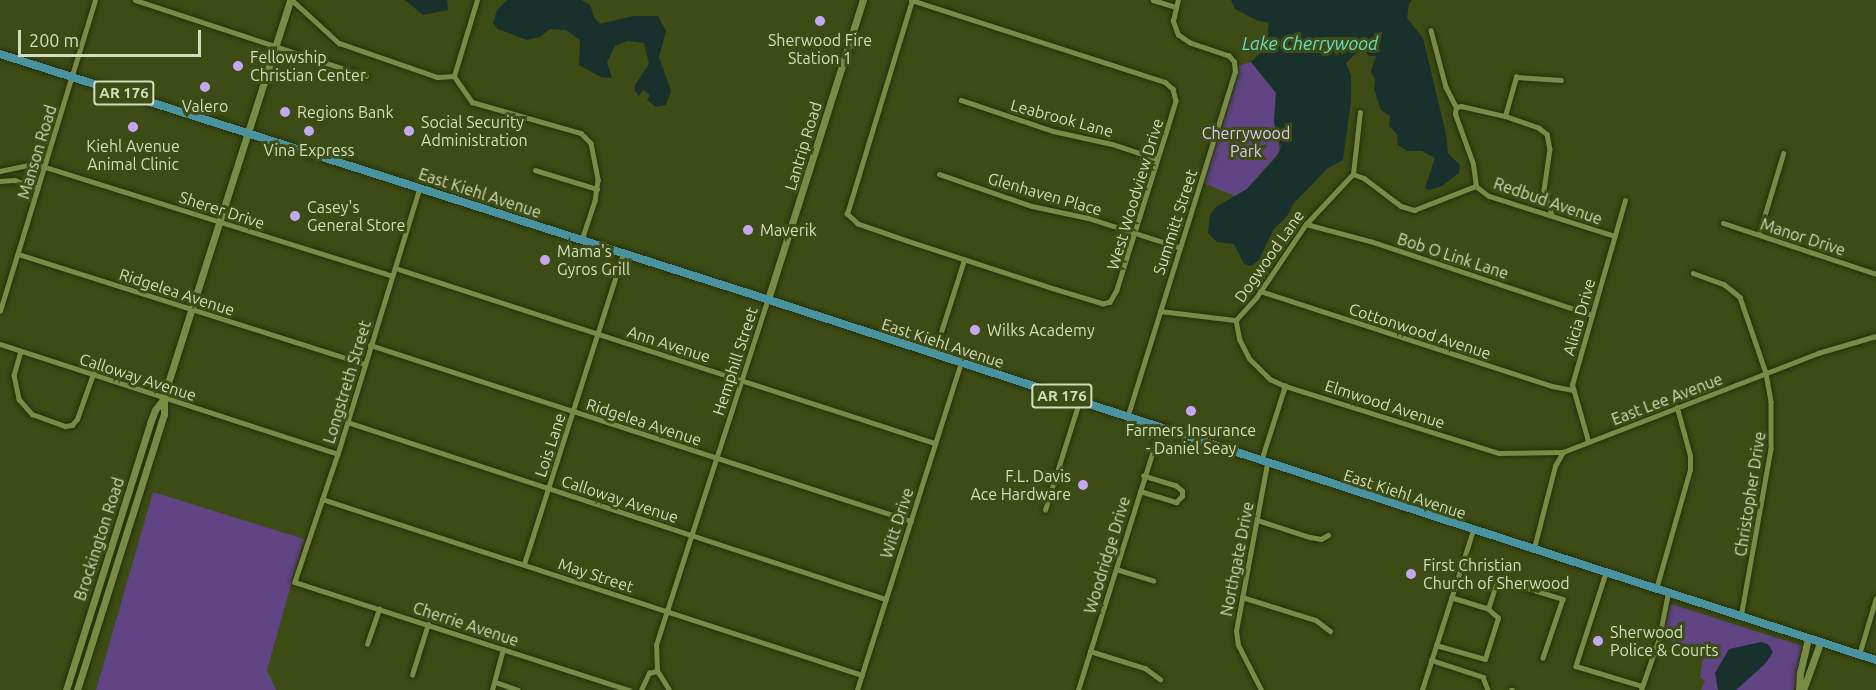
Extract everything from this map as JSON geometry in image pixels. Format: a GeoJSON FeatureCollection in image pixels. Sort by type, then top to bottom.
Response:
{"type":"FeatureCollection","features":[{"type":"Feature","properties":{"kind":"main road","name":"Brockington Road"},"geometry":{"type":"LineString","coordinates":[[77,690],[164,414],[164,398],[291,0]]}},
{"type":"Feature","properties":{"kind":"main road","name":"Lantrip Road"},"geometry":{"type":"LineString","coordinates":[[768,299],[863,0]]}},
{"type":"Feature","properties":{"kind":"main road","name":"East Kiehl Avenue"},"geometry":{"type":"LineString","coordinates":[[0,54],[768,299],[1127,418],[1876,660]]}},
{"type":"Feature","properties":{"kind":"main road","name":"Brockington Road"},"geometry":{"type":"LineString","coordinates":[[66,690],[155,410],[164,398]]}},
{"type":"Feature","properties":{"kind":"main road"},"geometry":{"type":"LineString","coordinates":[[1801,690],[1808,639]]}},
{"type":"Feature","properties":{"kind":"main road"},"geometry":{"type":"LineString","coordinates":[[1801,690],[1820,643]]}},
{"type":"Feature","properties":{"kind":"street","name":"Manson Road"},"geometry":{"type":"LineString","coordinates":[[0,311],[95,0]]}},
{"type":"Feature","properties":{"kind":"street"},"geometry":{"type":"LineString","coordinates":[[135,0],[366,76]]}},
{"type":"Feature","properties":{"kind":"street"},"geometry":{"type":"LineString","coordinates":[[291,0],[339,43],[436,77],[454,76]]}},
{"type":"Feature","properties":{"kind":"street"},"geometry":{"type":"LineString","coordinates":[[454,76],[477,0]]}},
{"type":"Feature","properties":{"kind":"street"},"geometry":{"type":"LineString","coordinates":[[912,0],[847,214],[853,221],[964,260],[934,354]]}},
{"type":"Feature","properties":{"kind":"street","name":"West Woodview Drive"},"geometry":{"type":"LineString","coordinates":[[912,0],[1161,81],[1173,88],[1176,101],[1115,296],[1106,303],[964,260]]}},
{"type":"Feature","properties":{"kind":"street"},"geometry":{"type":"LineString","coordinates":[[1153,0],[1176,7],[1178,0]]}},
{"type":"Feature","properties":{"kind":"street","name":"Summitt Street"},"geometry":{"type":"LineString","coordinates":[[1127,418],[1235,72],[1234,62],[1229,56],[1190,43],[1175,30],[1173,21],[1176,7]]}},
{"type":"Feature","properties":{"kind":"street"},"geometry":{"type":"LineString","coordinates":[[1360,112],[1353,174],[1370,182],[1401,206],[1414,210],[1476,186],[1473,164],[1458,128],[1456,107],[1446,87],[1431,30]]}},
{"type":"Feature","properties":{"kind":"street"},"geometry":{"type":"LineString","coordinates":[[454,76],[472,102],[581,133],[591,142],[598,180],[582,240]]}},
{"type":"Feature","properties":{"kind":"street"},"geometry":{"type":"LineString","coordinates":[[1504,116],[1516,77],[1561,80]]}},
{"type":"Feature","properties":{"kind":"street","name":"Leabrook Lane"},"geometry":{"type":"LineString","coordinates":[[961,100],[1053,131],[1112,144],[1157,159]]}},
{"type":"Feature","properties":{"kind":"street"},"geometry":{"type":"LineString","coordinates":[[1456,107],[1466,105],[1504,116],[1539,128],[1547,134],[1550,149],[1544,190],[1552,214]]}},
{"type":"Feature","properties":{"kind":"street"},"geometry":{"type":"LineString","coordinates":[[1759,234],[1783,154]]}},
{"type":"Feature","properties":{"kind":"street","name":"Sherer Drive"},"geometry":{"type":"LineString","coordinates":[[0,171],[34,164],[392,276]]}},
{"type":"Feature","properties":{"kind":"street"},"geometry":{"type":"LineString","coordinates":[[14,180],[15,168]]}},
{"type":"Feature","properties":{"kind":"street"},"geometry":{"type":"LineString","coordinates":[[535,170],[597,189]]}},
{"type":"Feature","properties":{"kind":"street","name":"Glenhaven Place"},"geometry":{"type":"LineString","coordinates":[[939,174],[1024,203],[1077,215],[1179,247]]}},
{"type":"Feature","properties":{"kind":"street","name":"Dogwood Lane"},"geometry":{"type":"LineString","coordinates":[[1161,311],[1236,320],[1260,291],[1306,224],[1353,174]]}},
{"type":"Feature","properties":{"kind":"street"},"geometry":{"type":"LineString","coordinates":[[0,181],[14,180],[38,188]]}},
{"type":"Feature","properties":{"kind":"street","name":"Redbud Avenue"},"geometry":{"type":"LineString","coordinates":[[1476,186],[1489,196],[1552,214],[1615,236]]}},
{"type":"Feature","properties":{"kind":"street","name":"Longstreth Street"},"geometry":{"type":"LineString","coordinates":[[295,582],[338,454],[420,188]]}},
{"type":"Feature","properties":{"kind":"street","name":"Alicia Drive"},"geometry":{"type":"LineString","coordinates":[[1572,390],[1625,200]]}},
{"type":"Feature","properties":{"kind":"street","name":"Manor Drive"},"geometry":{"type":"LineString","coordinates":[[1723,223],[1876,274]]}},
{"type":"Feature","properties":{"kind":"street","name":"Bob O Link Lane"},"geometry":{"type":"LineString","coordinates":[[1306,224],[1370,241],[1592,315]]}},
{"type":"Feature","properties":{"kind":"street","name":"Lois Lane"},"geometry":{"type":"LineString","coordinates":[[524,564],[623,253]]}},
{"type":"Feature","properties":{"kind":"street","name":"Ridgelea Avenue"},"geometry":{"type":"LineString","coordinates":[[18,254],[364,364]]}},
{"type":"Feature","properties":{"kind":"street","name":"Ann Avenue"},"geometry":{"type":"LineString","coordinates":[[395,268],[935,443]]}},
{"type":"Feature","properties":{"kind":"street","name":"Christopher Drive"},"geometry":{"type":"LineString","coordinates":[[1693,273],[1724,284],[1738,294],[1766,374],[1772,441],[1741,617]]}},
{"type":"Feature","properties":{"kind":"street","name":"Cottonwood Avenue"},"geometry":{"type":"LineString","coordinates":[[1260,291],[1546,385],[1572,390]]}},
{"type":"Feature","properties":{"kind":"street","name":"Hemphill Street"},"geometry":{"type":"LineString","coordinates":[[657,670],[655,651],[768,299]]}},
{"type":"Feature","properties":{"kind":"street","name":"Elmwood Avenue"},"geometry":{"type":"LineString","coordinates":[[1236,320],[1240,340],[1249,358],[1270,379],[1285,386],[1488,451],[1510,455],[1563,452]]}},
{"type":"Feature","properties":{"kind":"street","name":"East Lee Avenue"},"geometry":{"type":"LineString","coordinates":[[1563,452],[1766,374],[1858,340],[1876,336]]}},
{"type":"Feature","properties":{"kind":"street","name":"Calloway Avenue"},"geometry":{"type":"LineString","coordinates":[[0,344],[338,454]]}},
{"type":"Feature","properties":{"kind":"street","name":"Ridgelea Avenue"},"geometry":{"type":"LineString","coordinates":[[370,345],[911,521]]}},
{"type":"Feature","properties":{"kind":"street"},"geometry":{"type":"LineString","coordinates":[[21,351],[14,375],[19,399],[32,414],[65,426],[72,425],[77,419],[93,374]]}},
{"type":"Feature","properties":{"kind":"street","name":"Witt Drive"},"geometry":{"type":"LineString","coordinates":[[857,690],[961,363]]}},
{"type":"Feature","properties":{"kind":"street","name":"Northgate Drive"},"geometry":{"type":"LineString","coordinates":[[1261,690],[1236,641],[1257,520],[1264,462],[1285,386]]}},
{"type":"Feature","properties":{"kind":"street"},"geometry":{"type":"LineString","coordinates":[[1572,390],[1588,441]]}},
{"type":"Feature","properties":{"kind":"street"},"geometry":{"type":"LineString","coordinates":[[1045,510],[1079,402]]}},
{"type":"Feature","properties":{"kind":"street"},"geometry":{"type":"LineString","coordinates":[[1656,589],[1690,470],[1690,456],[1677,408]]}},
{"type":"Feature","properties":{"kind":"street","name":"Calloway Avenue"},"geometry":{"type":"LineString","coordinates":[[347,422],[886,598]]}},
{"type":"Feature","properties":{"kind":"street","name":"Woodridge Drive"},"geometry":{"type":"LineString","coordinates":[[1078,690],[1160,428]]}},
{"type":"Feature","properties":{"kind":"street"},"geometry":{"type":"LineString","coordinates":[[1533,549],[1555,466],[1563,452]]}},
{"type":"Feature","properties":{"kind":"street"},"geometry":{"type":"LineString","coordinates":[[1140,491],[1176,502],[1182,496],[1182,491],[1176,486],[1144,476]]}},
{"type":"Feature","properties":{"kind":"street","name":"May Street"},"geometry":{"type":"LineString","coordinates":[[322,499],[862,675]]}},
{"type":"Feature","properties":{"kind":"street"},"geometry":{"type":"LineString","coordinates":[[1257,520],[1310,537],[1321,539],[1328,535]]}},
{"type":"Feature","properties":{"kind":"street"},"geometry":{"type":"LineString","coordinates":[[1422,690],[1473,530]]}},
{"type":"Feature","properties":{"kind":"street"},"geometry":{"type":"LineString","coordinates":[[1116,568],[1153,580]]}},
{"type":"Feature","properties":{"kind":"street"},"geometry":{"type":"LineString","coordinates":[[1606,573],[1576,666],[1642,688],[1659,638],[1668,593]]}},
{"type":"Feature","properties":{"kind":"street"},"geometry":{"type":"LineString","coordinates":[[1488,609],[1498,579],[1563,599],[1543,658]]}},
{"type":"Feature","properties":{"kind":"street","name":"Cherrie Avenue"},"geometry":{"type":"LineString","coordinates":[[295,582],[630,690]]}},
{"type":"Feature","properties":{"kind":"street"},"geometry":{"type":"LineString","coordinates":[[1242,597],[1316,620],[1330,631]]}},
{"type":"Feature","properties":{"kind":"street"},"geometry":{"type":"LineString","coordinates":[[1436,645],[1485,659],[1498,618],[1488,609],[1452,598]]}},
{"type":"Feature","properties":{"kind":"street"},"geometry":{"type":"LineString","coordinates":[[1859,655],[1876,598]]}},
{"type":"Feature","properties":{"kind":"street"},"geometry":{"type":"LineString","coordinates":[[367,644],[379,609]]}},
{"type":"Feature","properties":{"kind":"street"},"geometry":{"type":"LineString","coordinates":[[412,675],[428,624]]}},
{"type":"Feature","properties":{"kind":"street"},"geometry":{"type":"LineString","coordinates":[[492,690],[503,649]]}},
{"type":"Feature","properties":{"kind":"street"},"geometry":{"type":"LineString","coordinates":[[1090,651],[1145,668],[1160,679]]}},
{"type":"Feature","properties":{"kind":"street"},"geometry":{"type":"LineString","coordinates":[[1431,660],[1483,677],[1488,690]]}},
{"type":"Feature","properties":{"kind":"street"},"geometry":{"type":"LineString","coordinates":[[641,690],[649,673],[657,670],[669,690]]}},
{"type":"Feature","properties":{"kind":"street"},"geometry":{"type":"LineString","coordinates":[[495,682],[518,690]]}},
{"type":"Feature","properties":{"kind":"green space","name":"Cherrywood Park"},"geometry":{"type":"Polygon","coordinates":[[[1251,62],[1276,93],[1274,122],[1280,151],[1247,189],[1235,196],[1201,182],[1235,67],[1251,62]]]}},
{"type":"Feature","properties":{"kind":"green space"},"geometry":{"type":"Polygon","coordinates":[[[153,492],[304,539],[267,670],[276,690],[96,690],[153,492]]]}},
{"type":"Feature","properties":{"kind":"green space"},"geometry":{"type":"Polygon","coordinates":[[[1671,604],[1802,646],[1794,690],[1701,690],[1705,681],[1700,677],[1703,658],[1685,651],[1685,646],[1662,637],[1671,604]]]}},
{"type":"Feature","properties":{"kind":"water"},"geometry":{"type":"Polygon","coordinates":[[[405,0],[447,0],[448,10],[423,15],[405,0]]]}},
{"type":"Feature","properties":{"kind":"water"},"geometry":{"type":"Polygon","coordinates":[[[507,0],[581,0],[590,5],[594,17],[600,24],[633,16],[658,16],[666,31],[659,57],[671,91],[666,105],[656,107],[647,100],[650,95],[643,90],[639,96],[635,91],[635,85],[649,64],[644,43],[628,41],[615,46],[607,62],[612,78],[601,77],[579,65],[580,40],[566,30],[550,29],[540,37],[527,40],[498,29],[493,23],[497,10],[507,0]]]}},
{"type":"Feature","properties":{"kind":"water","name":"Lake Cherrywood"},"geometry":{"type":"Polygon","coordinates":[[[1231,0],[1412,0],[1409,4],[1407,18],[1423,38],[1446,134],[1448,153],[1460,165],[1459,173],[1442,186],[1429,190],[1425,188],[1435,158],[1422,151],[1407,151],[1398,145],[1397,134],[1389,126],[1390,116],[1381,110],[1374,89],[1375,80],[1371,71],[1376,56],[1368,56],[1366,50],[1359,50],[1346,63],[1351,76],[1351,102],[1343,160],[1327,169],[1294,203],[1287,216],[1273,230],[1259,260],[1251,266],[1244,264],[1234,244],[1217,242],[1208,233],[1210,215],[1216,207],[1247,189],[1277,156],[1281,147],[1274,122],[1276,93],[1251,62],[1265,49],[1269,23],[1256,20],[1235,9],[1231,0]]]}},
{"type":"Feature","properties":{"kind":"water"},"geometry":{"type":"Polygon","coordinates":[[[1761,642],[1768,644],[1773,652],[1765,664],[1736,690],[1718,690],[1715,673],[1729,649],[1761,642]]]}},
{"type":"Feature","properties":{"kind":"place","name":"Sherwood Fire Station 1"},"geometry":{"type":"Point","coordinates":[820,21]}},
{"type":"Feature","properties":{"kind":"place","name":"Fellowship Christian Center"},"geometry":{"type":"Point","coordinates":[238,66]}},
{"type":"Feature","properties":{"kind":"place","name":"Valero"},"geometry":{"type":"Point","coordinates":[205,87]}},
{"type":"Feature","properties":{"kind":"place","name":"Regions Bank"},"geometry":{"type":"Point","coordinates":[285,112]}},
{"type":"Feature","properties":{"kind":"place","name":"Kiehl Avenue Animal Clinic"},"geometry":{"type":"Point","coordinates":[133,127]}},
{"type":"Feature","properties":{"kind":"place","name":"Vina Express"},"geometry":{"type":"Point","coordinates":[309,131]}},
{"type":"Feature","properties":{"kind":"place","name":"Social Security Administration"},"geometry":{"type":"Point","coordinates":[409,131]}},
{"type":"Feature","properties":{"kind":"place","name":"Casey's General Store"},"geometry":{"type":"Point","coordinates":[295,216]}},
{"type":"Feature","properties":{"kind":"place","name":"Maverik"},"geometry":{"type":"Point","coordinates":[748,230]}},
{"type":"Feature","properties":{"kind":"place","name":"Mama's Gyros Grill"},"geometry":{"type":"Point","coordinates":[545,260]}},
{"type":"Feature","properties":{"kind":"place","name":"Wilks Academy"},"geometry":{"type":"Point","coordinates":[975,330]}},
{"type":"Feature","properties":{"kind":"place","name":"Farmers Insurance - Daniel Seay"},"geometry":{"type":"Point","coordinates":[1191,411]}},
{"type":"Feature","properties":{"kind":"place","name":"F.L. Davis Ace Hardware"},"geometry":{"type":"Point","coordinates":[1083,485]}},
{"type":"Feature","properties":{"kind":"place","name":"First Christian Church of Sherwood"},"geometry":{"type":"Point","coordinates":[1411,574]}},
{"type":"Feature","properties":{"kind":"place","name":"Sherwood Police & Courts"},"geometry":{"type":"Point","coordinates":[1598,641]}}]}
